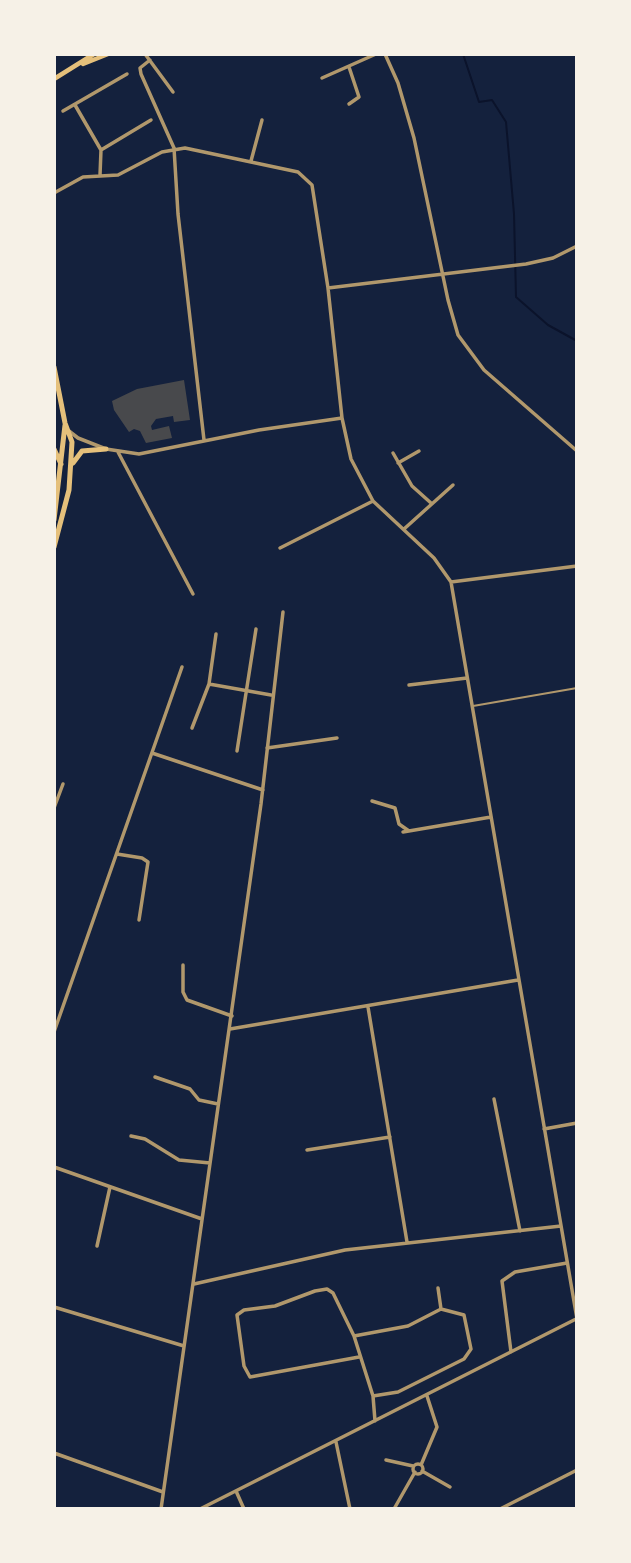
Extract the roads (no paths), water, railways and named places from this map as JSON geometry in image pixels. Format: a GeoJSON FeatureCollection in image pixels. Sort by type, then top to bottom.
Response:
{"type":"FeatureCollection","features":[{"type":"Feature","properties":{"kind":"main road"},"geometry":{"type":"LineString","coordinates":[[54,79],[94,54]]}},
{"type":"Feature","properties":{"kind":"main road"},"geometry":{"type":"LineString","coordinates":[[78,65],[108,54]]}},
{"type":"Feature","properties":{"kind":"main road"},"geometry":{"type":"LineString","coordinates":[[54,367],[64,428],[62,467],[54,520]]}},
{"type":"Feature","properties":{"kind":"main road"},"geometry":{"type":"LineString","coordinates":[[54,547],[69,491],[75,440],[70,431],[64,428]]}},
{"type":"Feature","properties":{"kind":"main road"},"geometry":{"type":"LineString","coordinates":[[54,449],[62,467]]}},
{"type":"Feature","properties":{"kind":"main road"},"geometry":{"type":"LineString","coordinates":[[70,471],[75,458],[82,452],[106,449]]}},
{"type":"Feature","properties":{"kind":"street"},"geometry":{"type":"LineString","coordinates":[[145,54],[173,92]]}},
{"type":"Feature","properties":{"kind":"street"},"geometry":{"type":"LineString","coordinates":[[322,78],[376,54]]}},
{"type":"Feature","properties":{"kind":"street"},"geometry":{"type":"LineString","coordinates":[[385,54],[398,83],[414,138],[454,327],[461,341],[484,370],[577,451]]}},
{"type":"Feature","properties":{"kind":"street"},"geometry":{"type":"LineString","coordinates":[[150,60],[140,68],[141,74],[174,148],[179,226],[204,440]]}},
{"type":"Feature","properties":{"kind":"street"},"geometry":{"type":"LineString","coordinates":[[349,67],[359,97],[349,104]]}},
{"type":"Feature","properties":{"kind":"street"},"geometry":{"type":"LineString","coordinates":[[63,111],[127,74]]}},
{"type":"Feature","properties":{"kind":"street"},"geometry":{"type":"LineString","coordinates":[[75,105],[101,150],[100,175]]}},
{"type":"Feature","properties":{"kind":"street"},"geometry":{"type":"LineString","coordinates":[[101,150],[151,120]]}},
{"type":"Feature","properties":{"kind":"street"},"geometry":{"type":"LineString","coordinates":[[251,161],[262,120]]}},
{"type":"Feature","properties":{"kind":"street"},"geometry":{"type":"LineString","coordinates":[[54,193],[80,178],[118,175],[174,148],[191,148],[298,172],[312,185],[328,288],[342,418],[356,474],[373,500],[435,558],[451,582],[577,1319],[200,1509]]}},
{"type":"Feature","properties":{"kind":"street"},"geometry":{"type":"LineString","coordinates":[[328,288],[526,264],[553,258],[577,247]]}},
{"type":"Feature","properties":{"kind":"street"},"geometry":{"type":"LineString","coordinates":[[63,442],[75,440],[118,452],[146,453],[204,440],[342,418]]}},
{"type":"Feature","properties":{"kind":"street"},"geometry":{"type":"LineString","coordinates":[[118,452],[193,594]]}},
{"type":"Feature","properties":{"kind":"street"},"geometry":{"type":"LineString","coordinates":[[398,463],[419,452]]}},
{"type":"Feature","properties":{"kind":"street"},"geometry":{"type":"LineString","coordinates":[[393,453],[412,486],[431,503]]}},
{"type":"Feature","properties":{"kind":"street"},"geometry":{"type":"LineString","coordinates":[[404,530],[453,485]]}},
{"type":"Feature","properties":{"kind":"street"},"geometry":{"type":"LineString","coordinates":[[280,548],[373,500]]}},
{"type":"Feature","properties":{"kind":"street"},"geometry":{"type":"LineString","coordinates":[[451,582],[577,566]]}},
{"type":"Feature","properties":{"kind":"street"},"geometry":{"type":"LineString","coordinates":[[161,1509],[263,790],[271,695],[284,612]]}},
{"type":"Feature","properties":{"kind":"street"},"geometry":{"type":"LineString","coordinates":[[237,751],[256,629]]}},
{"type":"Feature","properties":{"kind":"street"},"geometry":{"type":"LineString","coordinates":[[192,728],[209,684],[216,634]]}},
{"type":"Feature","properties":{"kind":"street"},"geometry":{"type":"LineString","coordinates":[[54,1032],[182,667]]}},
{"type":"Feature","properties":{"kind":"street"},"geometry":{"type":"LineString","coordinates":[[409,685],[467,678]]}},
{"type":"Feature","properties":{"kind":"street"},"geometry":{"type":"LineString","coordinates":[[209,684],[271,695]]}},
{"type":"Feature","properties":{"kind":"street"},"geometry":{"type":"LineString","coordinates":[[267,748],[337,738]]}},
{"type":"Feature","properties":{"kind":"street"},"geometry":{"type":"LineString","coordinates":[[152,753],[263,790]]}},
{"type":"Feature","properties":{"kind":"street"},"geometry":{"type":"LineString","coordinates":[[54,808],[63,784]]}},
{"type":"Feature","properties":{"kind":"street"},"geometry":{"type":"LineString","coordinates":[[372,801],[395,808],[399,824],[409,831]]}},
{"type":"Feature","properties":{"kind":"street"},"geometry":{"type":"LineString","coordinates":[[402,832],[491,817]]}},
{"type":"Feature","properties":{"kind":"street"},"geometry":{"type":"LineString","coordinates":[[117,853],[142,858],[148,863],[139,920]]}},
{"type":"Feature","properties":{"kind":"street"},"geometry":{"type":"LineString","coordinates":[[183,965],[183,992],[187,1000],[232,1016]]}},
{"type":"Feature","properties":{"kind":"street"},"geometry":{"type":"LineString","coordinates":[[230,1028],[519,980]]}},
{"type":"Feature","properties":{"kind":"street"},"geometry":{"type":"LineString","coordinates":[[368,1007],[407,1242]]}},
{"type":"Feature","properties":{"kind":"street"},"geometry":{"type":"LineString","coordinates":[[155,1077],[190,1089],[199,1100],[219,1104]]}},
{"type":"Feature","properties":{"kind":"street"},"geometry":{"type":"LineString","coordinates":[[494,1099],[520,1231]]}},
{"type":"Feature","properties":{"kind":"street"},"geometry":{"type":"LineString","coordinates":[[544,1129],[577,1123]]}},
{"type":"Feature","properties":{"kind":"street"},"geometry":{"type":"LineString","coordinates":[[131,1136],[145,1139],[179,1160],[210,1163]]}},
{"type":"Feature","properties":{"kind":"street"},"geometry":{"type":"LineString","coordinates":[[307,1150],[390,1137]]}},
{"type":"Feature","properties":{"kind":"street"},"geometry":{"type":"LineString","coordinates":[[54,1167],[202,1219]]}},
{"type":"Feature","properties":{"kind":"street"},"geometry":{"type":"LineString","coordinates":[[97,1246],[110,1186]]}},
{"type":"Feature","properties":{"kind":"street"},"geometry":{"type":"LineString","coordinates":[[194,1284],[314,1256],[407,1242],[561,1226]]}},
{"type":"Feature","properties":{"kind":"street"},"geometry":{"type":"LineString","coordinates":[[511,1352],[502,1281],[514,1272],[567,1263]]}},
{"type":"Feature","properties":{"kind":"street"},"geometry":{"type":"LineString","coordinates":[[438,1287],[441,1309]]}},
{"type":"Feature","properties":{"kind":"street"},"geometry":{"type":"LineString","coordinates":[[359,1357],[250,1377],[244,1366],[237,1315],[251,1308],[273,1307],[327,1289],[333,1293],[354,1336],[373,1396],[375,1421]]}},
{"type":"Feature","properties":{"kind":"street"},"geometry":{"type":"LineString","coordinates":[[54,1307],[184,1346]]}},
{"type":"Feature","properties":{"kind":"street"},"geometry":{"type":"LineString","coordinates":[[354,1336],[408,1326],[441,1309],[464,1315],[471,1349],[467,1356],[398,1392],[373,1396]]}},
{"type":"Feature","properties":{"kind":"street"},"geometry":{"type":"LineString","coordinates":[[422,1471],[421,1465],[437,1427],[426,1395]]}},
{"type":"Feature","properties":{"kind":"street"},"geometry":{"type":"LineString","coordinates":[[336,1442],[350,1509]]}},
{"type":"Feature","properties":{"kind":"street"},"geometry":{"type":"LineString","coordinates":[[54,1453],[163,1492]]}},
{"type":"Feature","properties":{"kind":"street"},"geometry":{"type":"LineString","coordinates":[[386,1460],[413,1466],[421,1465]]}},
{"type":"Feature","properties":{"kind":"street"},"geometry":{"type":"LineString","coordinates":[[394,1509],[415,1472],[413,1466]]}},
{"type":"Feature","properties":{"kind":"street"},"geometry":{"type":"LineString","coordinates":[[500,1509],[577,1470]]}},
{"type":"Feature","properties":{"kind":"street"},"geometry":{"type":"LineString","coordinates":[[415,1472],[422,1471],[450,1487]]}},
{"type":"Feature","properties":{"kind":"street"},"geometry":{"type":"LineString","coordinates":[[236,1491],[244,1509]]}},
{"type":"Feature","properties":{"kind":"lane"},"geometry":{"type":"LineString","coordinates":[[472,706],[577,688]]}},
{"type":"Feature","properties":{"kind":"waterway"},"geometry":{"type":"LineString","coordinates":[[463,54],[479,102],[492,100],[506,122],[514,214],[516,297],[548,325],[577,341]]}}]}
